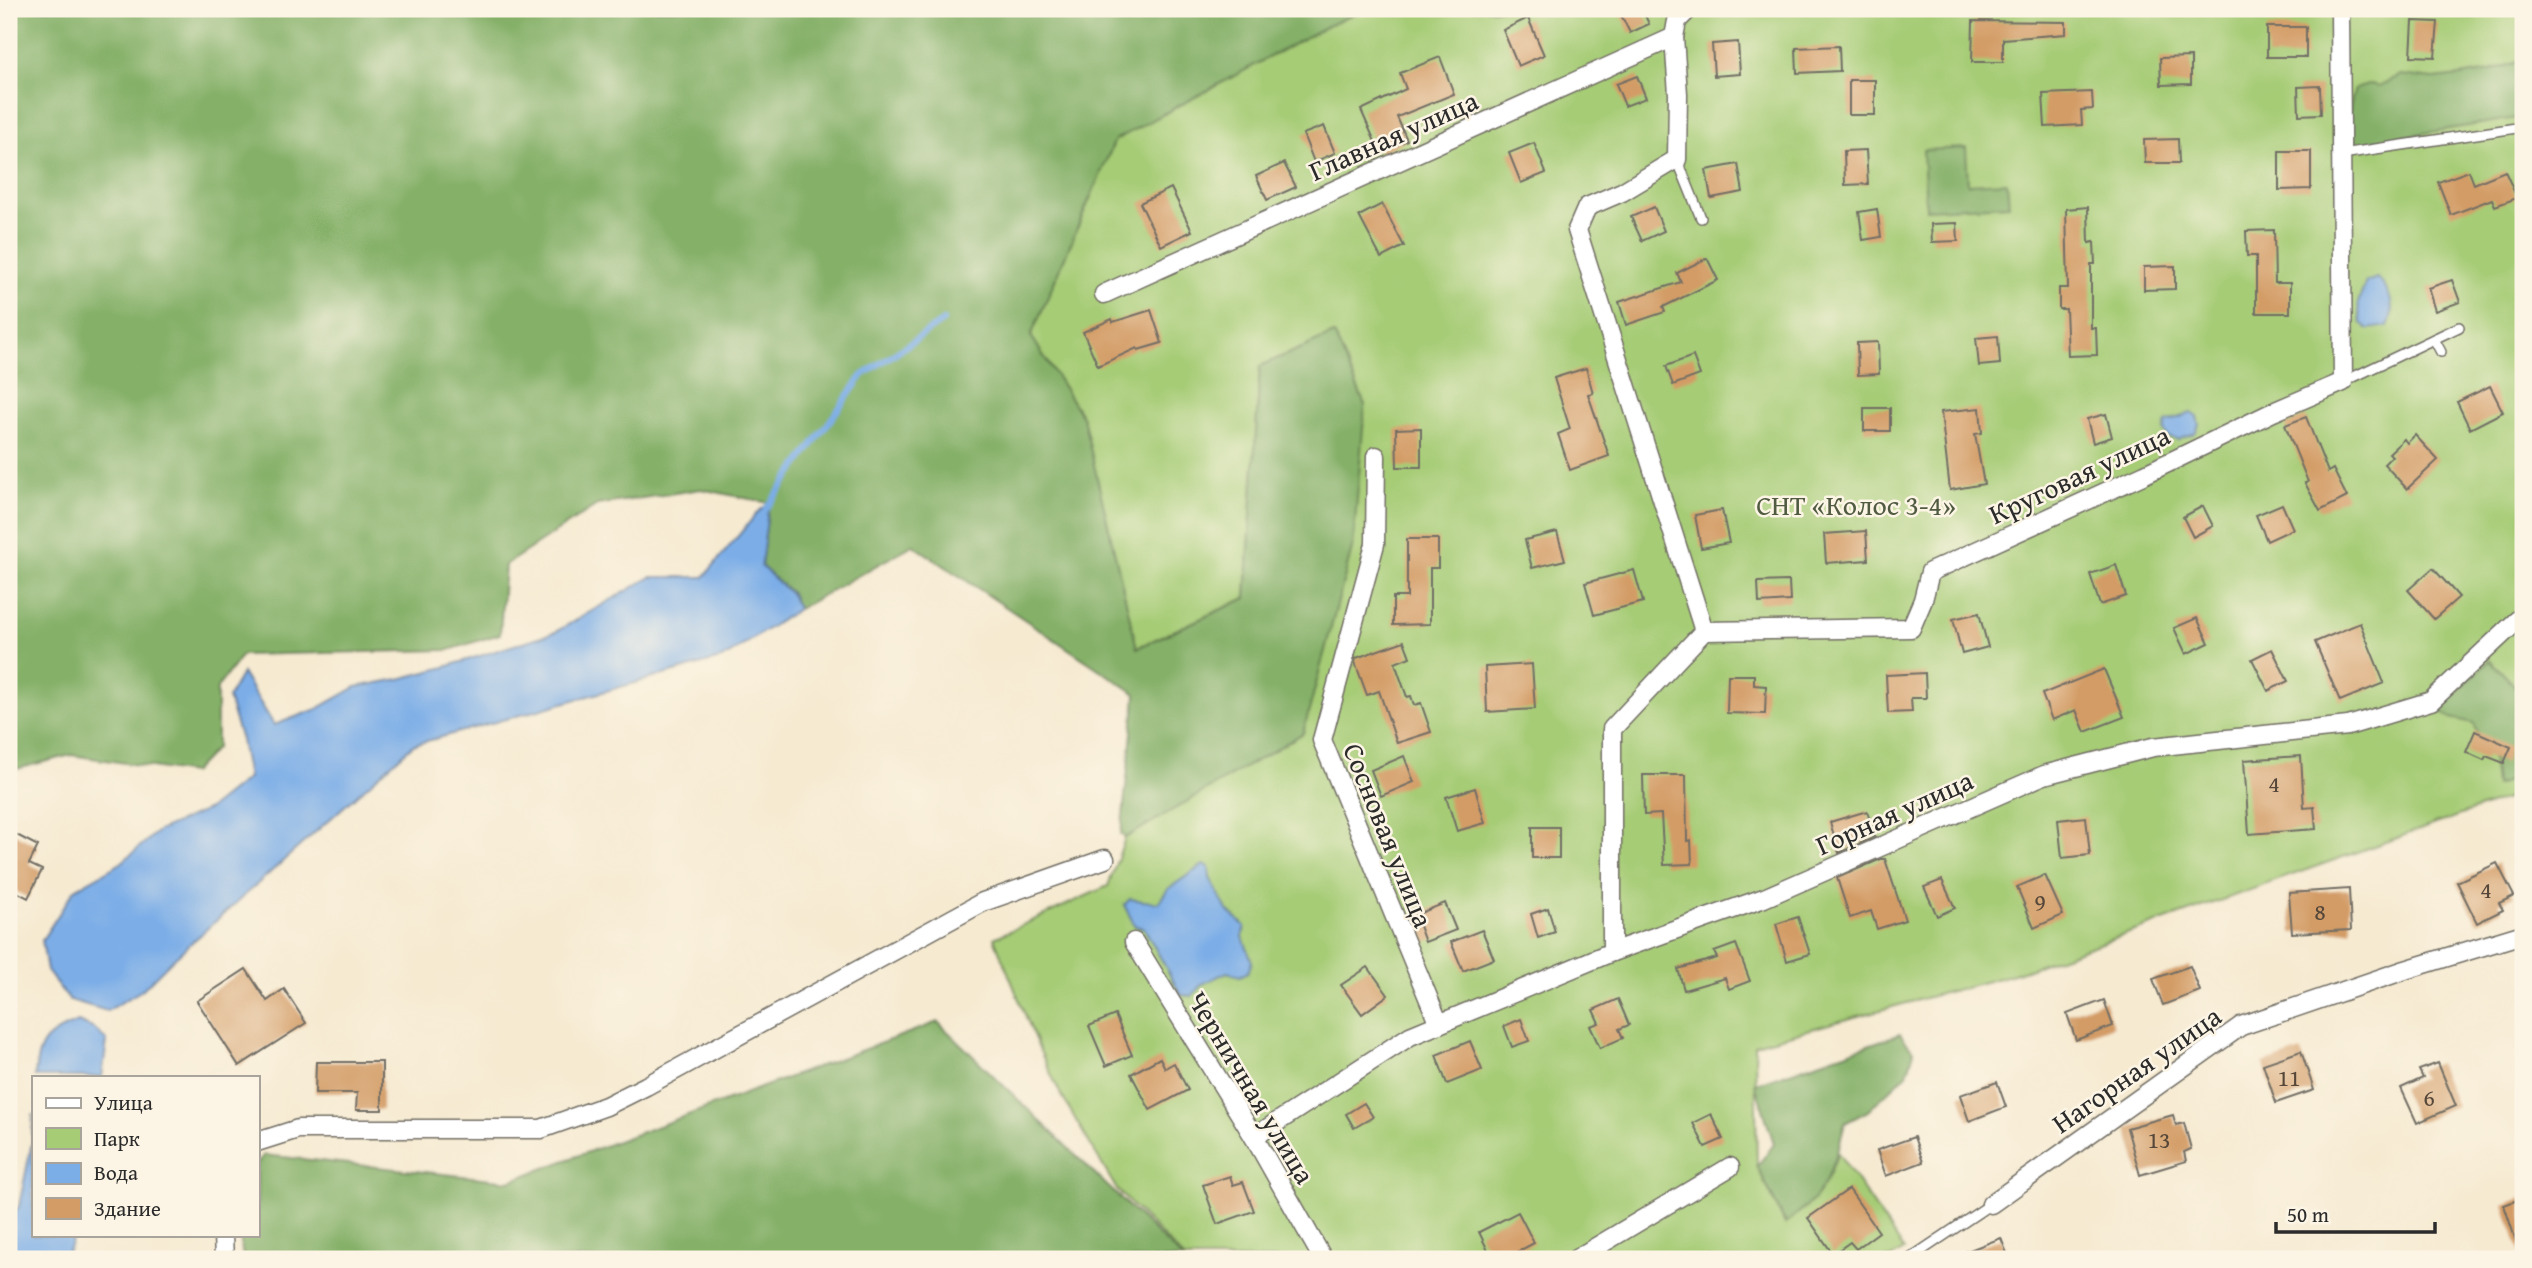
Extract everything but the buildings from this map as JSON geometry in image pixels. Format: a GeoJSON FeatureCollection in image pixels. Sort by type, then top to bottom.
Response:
{"type":"FeatureCollection","features":[{"type":"Feature","properties":{"kind":"street"},"geometry":{"type":"LineString","coordinates":[[1612,952],[1612,730],[1704,631],[1577,230],[1587,207],[1622,192],[1677,159],[1678,94],[1674,37],[1677,21],[1689,9]]}},
{"type":"Feature","properties":{"kind":"street"},"geometry":{"type":"LineString","coordinates":[[2340,9],[2343,382]]}},
{"type":"Feature","properties":{"kind":"street","name":"Главная улица"},"geometry":{"type":"LineString","coordinates":[[1104,294],[1674,37]]}},
{"type":"Feature","properties":{"kind":"street","name":"Круговая улица"},"geometry":{"type":"LineString","coordinates":[[1704,631],[1911,628],[1923,600],[1930,572],[2343,382]]}},
{"type":"Feature","properties":{"kind":"street","name":"Сосновая улица"},"geometry":{"type":"LineString","coordinates":[[1376,456],[1375,544],[1322,740],[1439,1024]]}},
{"type":"Feature","properties":{"kind":"street","name":"Горная улица"},"geometry":{"type":"LineString","coordinates":[[1254,1138],[1410,1036],[1612,952],[1764,898],[2043,775],[2153,747],[2348,726],[2431,701],[2523,615]]}},
{"type":"Feature","properties":{"kind":"street"},"geometry":{"type":"LineString","coordinates":[[259,1141],[298,1129],[541,1129],[606,1106],[646,1086],[983,901],[1105,859]]}},
{"type":"Feature","properties":{"kind":"street","name":"Нагорная улица"},"geometry":{"type":"LineString","coordinates":[[1991,1204],[2241,1026],[2405,970],[2523,934]]}},
{"type":"Feature","properties":{"kind":"street","name":"Черничная улица"},"geometry":{"type":"LineString","coordinates":[[1134,942],[1254,1138],[1323,1259]]}},
{"type":"Feature","properties":{"kind":"street"},"geometry":{"type":"LineString","coordinates":[[1576,1259],[1730,1167]]}},
{"type":"Feature","properties":{"kind":"street"},"geometry":{"type":"LineString","coordinates":[[223,1236],[224,1259]]}},
{"type":"Feature","properties":{"kind":"lane"},"geometry":{"type":"LineString","coordinates":[[2343,154],[2523,127]]}},
{"type":"Feature","properties":{"kind":"lane"},"geometry":{"type":"LineString","coordinates":[[1677,159],[1701,218]]}},
{"type":"Feature","properties":{"kind":"lane"},"geometry":{"type":"LineString","coordinates":[[2343,382],[2459,327]]}},
{"type":"Feature","properties":{"kind":"lane"},"geometry":{"type":"LineString","coordinates":[[2434,339],[2441,352]]}},
{"type":"Feature","properties":{"kind":"lane"},"geometry":{"type":"LineString","coordinates":[[1909,1259],[1991,1204]]}},
{"type":"Feature","properties":{"kind":"green space"},"geometry":{"type":"Polygon","coordinates":[[[9,9],[1366,9],[1325,27],[1115,140],[1031,336],[1083,418],[1137,648],[1246,598],[1260,366],[1334,334],[1365,405],[1353,545],[1303,733],[1125,838],[1121,834],[1136,694],[913,545],[798,609],[791,593],[761,566],[769,503],[701,489],[597,505],[505,565],[500,634],[449,650],[242,655],[217,688],[217,747],[192,773],[71,755],[9,771],[9,9]]]}},
{"type":"Feature","properties":{"kind":"green space","name":"СНТ «Колос 3-4»"},"geometry":{"type":"Polygon","coordinates":[[[1366,9],[2523,9],[2523,793],[2014,974],[1755,1044],[1757,1166],[1785,1224],[1827,1179],[1838,1153],[1904,1250],[1890,1259],[1185,1259],[1117,1190],[1060,1093],[994,938],[1108,886],[1125,838],[1303,733],[1365,405],[1334,334],[1260,366],[1246,598],[1136,648],[1083,418],[1031,336],[1115,140],[1325,27],[1366,9]]]}},
{"type":"Feature","properties":{"kind":"green space"},"geometry":{"type":"Polygon","coordinates":[[[2523,60],[2523,117],[2358,144],[2351,132],[2349,118],[2355,89],[2371,84],[2379,86],[2400,75],[2434,79],[2460,76],[2491,71],[2523,60]]]}},
{"type":"Feature","properties":{"kind":"green space"},"geometry":{"type":"Polygon","coordinates":[[[1966,148],[1968,184],[2007,182],[2009,205],[1926,209],[1923,150],[1966,148]]]}},
{"type":"Feature","properties":{"kind":"green space"},"geometry":{"type":"Polygon","coordinates":[[[2490,660],[2523,694],[2523,777],[2495,785],[2492,757],[2480,740],[2474,723],[2451,718],[2439,709],[2490,660]]]}},
{"type":"Feature","properties":{"kind":"green space"},"geometry":{"type":"Polygon","coordinates":[[[938,1022],[1183,1259],[243,1259],[240,1236],[259,1236],[259,1161],[264,1155],[510,1181],[938,1022]]]}},
{"type":"Feature","properties":{"kind":"green space"},"geometry":{"type":"Polygon","coordinates":[[[1900,1034],[1914,1052],[1907,1074],[1868,1111],[1845,1123],[1834,1162],[1825,1182],[1811,1202],[1786,1224],[1757,1166],[1774,1144],[1755,1084],[1900,1034]]]}},
{"type":"Feature","properties":{"kind":"water"},"geometry":{"type":"Polygon","coordinates":[[[2377,278],[2389,294],[2392,313],[2388,326],[2368,329],[2361,323],[2358,303],[2366,282],[2377,278]]]}},
{"type":"Feature","properties":{"kind":"water"},"geometry":{"type":"Polygon","coordinates":[[[2191,413],[2197,417],[2199,425],[2195,433],[2178,440],[2168,437],[2164,431],[2166,422],[2191,413]]]}},
{"type":"Feature","properties":{"kind":"water"},"geometry":{"type":"Polygon","coordinates":[[[769,503],[761,566],[791,594],[798,609],[724,658],[413,745],[172,960],[142,990],[107,1011],[69,1000],[47,971],[42,940],[75,889],[121,863],[158,831],[209,809],[248,778],[241,740],[228,698],[242,673],[274,725],[317,709],[356,687],[445,667],[555,632],[651,577],[704,577],[758,512],[769,503]]]}},
{"type":"Feature","properties":{"kind":"water"},"geometry":{"type":"Polygon","coordinates":[[[1203,865],[1209,867],[1210,878],[1227,910],[1245,926],[1243,937],[1252,962],[1248,972],[1240,976],[1227,972],[1202,984],[1192,996],[1181,995],[1144,928],[1135,926],[1124,905],[1130,899],[1158,903],[1168,889],[1203,865]]]}},
{"type":"Feature","properties":{"kind":"water"},"geometry":{"type":"Polygon","coordinates":[[[78,1022],[95,1029],[107,1041],[102,1076],[35,1076],[41,1048],[45,1041],[58,1031],[78,1022]]]}},
{"type":"Feature","properties":{"kind":"water"},"geometry":{"type":"Polygon","coordinates":[[[32,1142],[32,1236],[74,1236],[65,1259],[9,1259],[9,1221],[19,1206],[32,1142]]]}},
{"type":"Feature","properties":{"kind":"waterway"},"geometry":{"type":"LineString","coordinates":[[766,509],[863,375],[943,321]]}}]}
